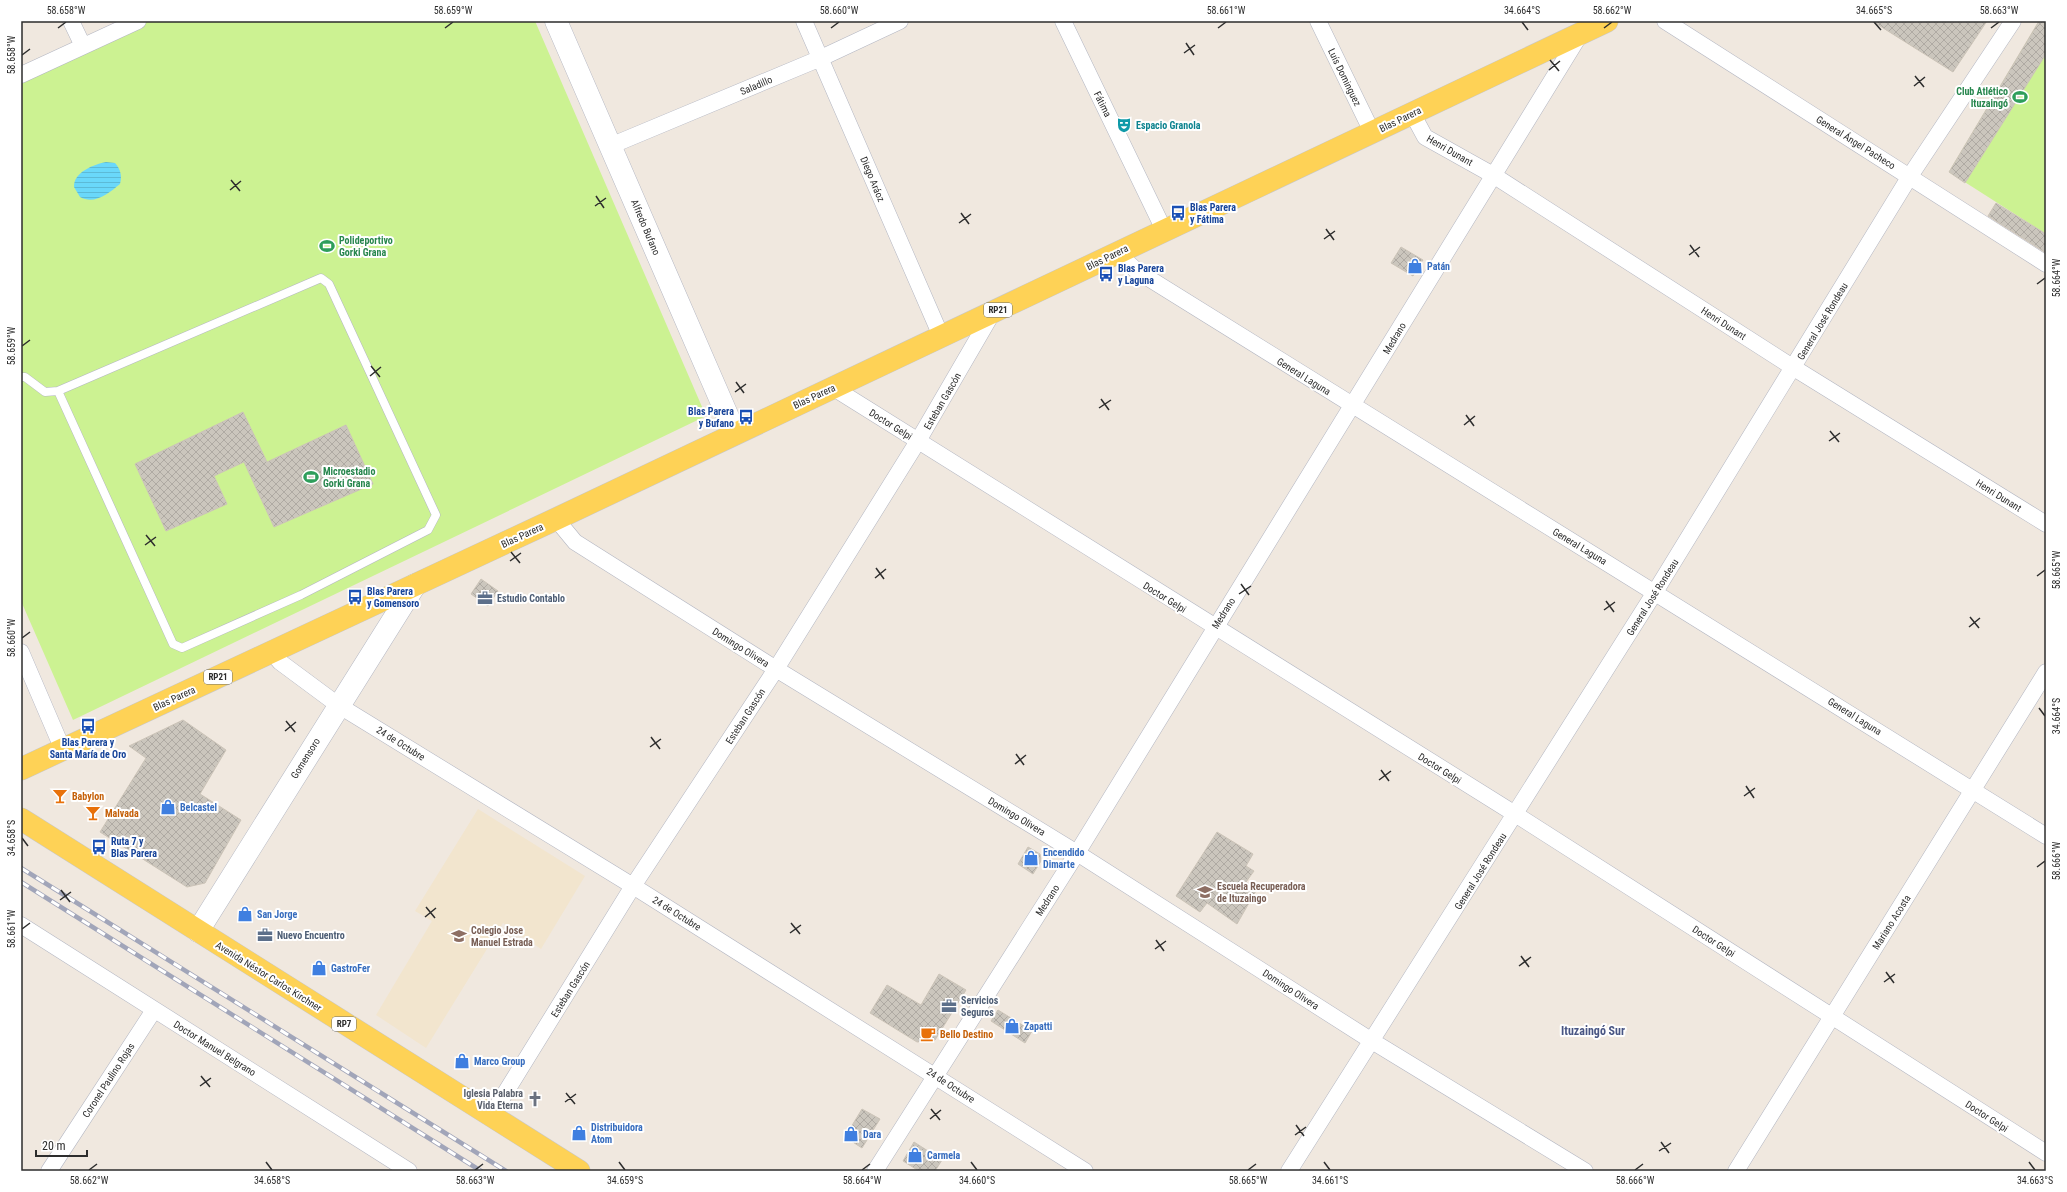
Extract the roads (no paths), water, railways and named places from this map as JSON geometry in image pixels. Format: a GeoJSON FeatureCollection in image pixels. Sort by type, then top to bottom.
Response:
{"type":"FeatureCollection","features":[{"type":"Feature","properties":{"kind":"main road","name":"Blas Parera"},"geometry":{"type":"LineString","coordinates":[[21,769],[556,519],[993,312],[1116,252],[1607,21]]}},
{"type":"Feature","properties":{"kind":"main road","name":"Avenida Néstor Carlos Kirchner"},"geometry":{"type":"LineString","coordinates":[[21,819],[579,1171]]}},
{"type":"Feature","properties":{"kind":"street"},"geometry":{"type":"LineString","coordinates":[[71,21],[83,46]]}},
{"type":"Feature","properties":{"kind":"street"},"geometry":{"type":"LineString","coordinates":[[21,75],[138,21]]}},
{"type":"Feature","properties":{"kind":"street","name":"Alfredo Bufano"},"geometry":{"type":"LineString","coordinates":[[556,21],[735,433]]}},
{"type":"Feature","properties":{"kind":"street","name":"Diego Aráoz"},"geometry":{"type":"LineString","coordinates":[[804,21],[941,336]]}},
{"type":"Feature","properties":{"kind":"street","name":"Saladillo"},"geometry":{"type":"LineString","coordinates":[[610,146],[821,58],[900,21]]}},
{"type":"Feature","properties":{"kind":"street","name":"Fátima"},"geometry":{"type":"LineString","coordinates":[[1063,21],[1164,230]]}},
{"type":"Feature","properties":{"kind":"street","name":"Luís Dominguez"},"geometry":{"type":"LineString","coordinates":[[1318,21],[1372,132]]}},
{"type":"Feature","properties":{"kind":"street","name":"General Ángel Pacheco"},"geometry":{"type":"LineString","coordinates":[[1665,21],[2046,264]]}},
{"type":"Feature","properties":{"kind":"street","name":"General José Rondeau"},"geometry":{"type":"LineString","coordinates":[[1289,1171],[1655,592],[1794,368],[1910,176],[2012,21]]}},
{"type":"Feature","properties":{"kind":"street","name":"Medrano"},"geometry":{"type":"LineString","coordinates":[[876,1171],[935,1075],[1077,852],[1214,627],[1352,406],[1581,33]]}},
{"type":"Feature","properties":{"kind":"street","name":"Henri Dunant"},"geometry":{"type":"LineString","coordinates":[[1412,113],[1425,137],[1493,175],[1794,368],[2046,524]]}},
{"type":"Feature","properties":{"kind":"street","name":"General Laguna"},"geometry":{"type":"LineString","coordinates":[[1116,252],[1137,271],[2046,836]]}},
{"type":"Feature","properties":{"kind":"street","name":"Esteban Gascón"},"geometry":{"type":"LineString","coordinates":[[491,1116],[633,886],[776,669],[918,441],[993,312]]}},
{"type":"Feature","properties":{"kind":"street","name":"Doctor Gelpi"},"geometry":{"type":"LineString","coordinates":[[832,387],[1515,814],[2046,1153]]}},
{"type":"Feature","properties":{"kind":"street","name":"Domingo Olivera"},"geometry":{"type":"LineString","coordinates":[[556,519],[575,542],[776,669],[1077,852],[1372,1041],[1585,1171]]}},
{"type":"Feature","properties":{"kind":"street","name":"Gomensoro"},"geometry":{"type":"LineString","coordinates":[[198,931],[338,704],[415,585]]}},
{"type":"Feature","properties":{"kind":"street"},"geometry":{"type":"LineString","coordinates":[[21,652],[63,750]]}},
{"type":"Feature","properties":{"kind":"street","name":"24 de Octubre"},"geometry":{"type":"LineString","coordinates":[[271,652],[280,662],[338,704],[633,886],[935,1075],[1085,1171]]}},
{"type":"Feature","properties":{"kind":"street","name":"Mariano Acosta"},"geometry":{"type":"LineString","coordinates":[[1736,1171],[2046,672]]}},
{"type":"Feature","properties":{"kind":"street","name":"Doctor Manuel Belgrano"},"geometry":{"type":"LineString","coordinates":[[21,925],[408,1171]]}},
{"type":"Feature","properties":{"kind":"street","name":"Coronel Paulino Rojas"},"geometry":{"type":"LineString","coordinates":[[49,1171],[154,1010]]}},
{"type":"Feature","properties":{"kind":"lane"},"geometry":{"type":"LineString","coordinates":[[21,377],[25,377],[45,392],[58,391],[320,278],[329,284],[436,515],[428,530],[301,595],[182,648],[173,644],[58,391]]}},
{"type":"Feature","properties":{"kind":"water"},"geometry":{"type":"Polygon","coordinates":[[[106,162],[115,163],[119,168],[121,178],[120,184],[106,195],[96,199],[90,200],[80,197],[74,187],[77,177],[91,167],[106,162]]]}},
{"type":"Feature","properties":{"kind":"railway"},"geometry":{"type":"LineString","coordinates":[[21,868],[506,1171]]}},
{"type":"Feature","properties":{"kind":"railway"},"geometry":{"type":"LineString","coordinates":[[21,882],[481,1171]]}},
{"type":"Feature","properties":{"kind":"place","name":"Club Atlético Ituzaingó"},"geometry":{"type":"Point","coordinates":[2020,97]}},
{"type":"Feature","properties":{"kind":"place","name":"Espacio Granola"},"geometry":{"type":"Point","coordinates":[1124,125]}},
{"type":"Feature","properties":{"kind":"place","name":"Blas Parera y Fátima"},"geometry":{"type":"Point","coordinates":[1178,213]}},
{"type":"Feature","properties":{"kind":"place","name":"Polideportivo Gorki Grana"},"geometry":{"type":"Point","coordinates":[327,246]}},
{"type":"Feature","properties":{"kind":"place","name":"Patán"},"geometry":{"type":"Point","coordinates":[1415,266]}},
{"type":"Feature","properties":{"kind":"place","name":"Blas Parera y Laguna"},"geometry":{"type":"Point","coordinates":[1106,274]}},
{"type":"Feature","properties":{"kind":"place","name":"Blas Parera y Bufano"},"geometry":{"type":"Point","coordinates":[746,417]}},
{"type":"Feature","properties":{"kind":"place","name":"Microestadio Gorki Grana"},"geometry":{"type":"Point","coordinates":[311,477]}},
{"type":"Feature","properties":{"kind":"place","name":"Blas Parera y Gomensoro"},"geometry":{"type":"Point","coordinates":[355,597]}},
{"type":"Feature","properties":{"kind":"place","name":"Estudio Contablo"},"geometry":{"type":"Point","coordinates":[485,598]}},
{"type":"Feature","properties":{"kind":"place","name":"Blas Parera y Santa María de Oro"},"geometry":{"type":"Point","coordinates":[88,726]}},
{"type":"Feature","properties":{"kind":"place","name":"Babylon"},"geometry":{"type":"Point","coordinates":[60,796]}},
{"type":"Feature","properties":{"kind":"place","name":"Belcastel"},"geometry":{"type":"Point","coordinates":[168,807]}},
{"type":"Feature","properties":{"kind":"place","name":"Malvada"},"geometry":{"type":"Point","coordinates":[93,813]}},
{"type":"Feature","properties":{"kind":"place","name":"Ruta 7 y Blas Parera"},"geometry":{"type":"Point","coordinates":[99,847]}},
{"type":"Feature","properties":{"kind":"place","name":"Encendido Dimarte"},"geometry":{"type":"Point","coordinates":[1031,858]}},
{"type":"Feature","properties":{"kind":"place","name":"Escuela Recuperadora de Ituzaingo"},"geometry":{"type":"Point","coordinates":[1205,892]}},
{"type":"Feature","properties":{"kind":"place","name":"San Jorge"},"geometry":{"type":"Point","coordinates":[245,914]}},
{"type":"Feature","properties":{"kind":"place","name":"Nuevo Encuentro"},"geometry":{"type":"Point","coordinates":[265,935]}},
{"type":"Feature","properties":{"kind":"place","name":"Colegio Jose Manuel Estrada"},"geometry":{"type":"Point","coordinates":[459,936]}},
{"type":"Feature","properties":{"kind":"place","name":"GastroFer"},"geometry":{"type":"Point","coordinates":[319,968]}},
{"type":"Feature","properties":{"kind":"place","name":"Servicios Seguros"},"geometry":{"type":"Point","coordinates":[949,1006]}},
{"type":"Feature","properties":{"kind":"place","name":"Zapatti"},"geometry":{"type":"Point","coordinates":[1012,1026]}},
{"type":"Feature","properties":{"kind":"place","name":"Bello Destino"},"geometry":{"type":"Point","coordinates":[928,1034]}},
{"type":"Feature","properties":{"kind":"place","name":"Marco Group"},"geometry":{"type":"Point","coordinates":[462,1061]}},
{"type":"Feature","properties":{"kind":"place","name":"Iglesia Palabra Vida Eterna"},"geometry":{"type":"Point","coordinates":[535,1099]}},
{"type":"Feature","properties":{"kind":"place","name":"Distribuidora Atom"},"geometry":{"type":"Point","coordinates":[579,1133]}},
{"type":"Feature","properties":{"kind":"place","name":"Dara"},"geometry":{"type":"Point","coordinates":[851,1134]}},
{"type":"Feature","properties":{"kind":"place","name":"Carmela"},"geometry":{"type":"Point","coordinates":[915,1155]}},
{"type":"Feature","properties":{"kind":"district","name":"Ituzaingó Sur"},"geometry":{"type":"Point","coordinates":[1593,1031]}}]}
